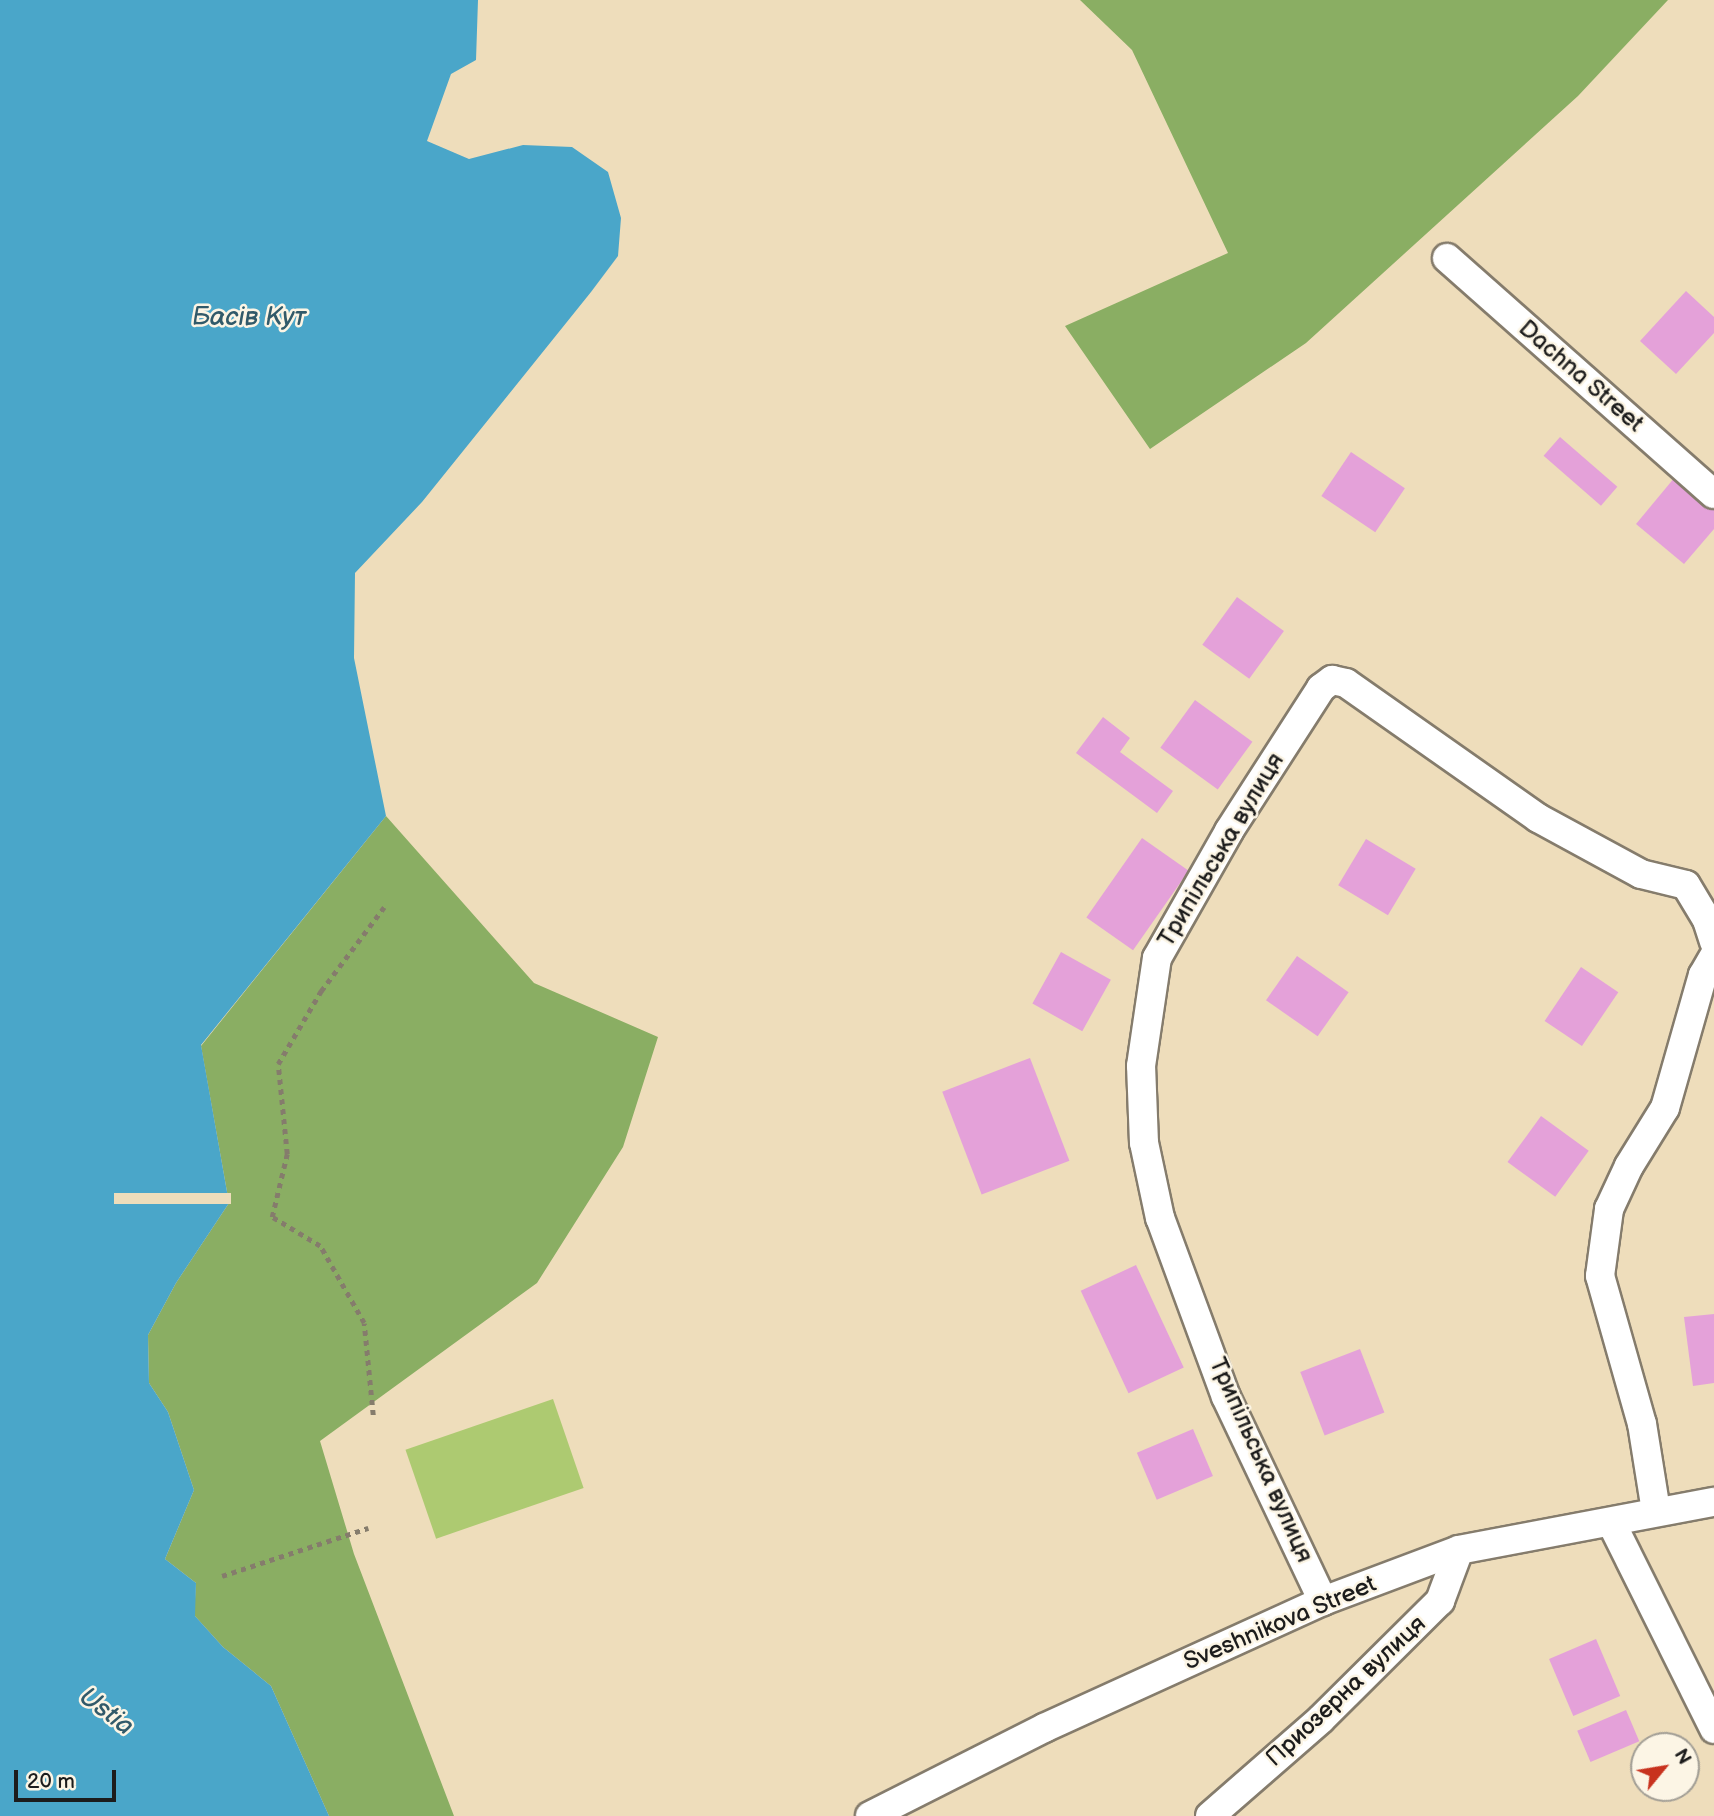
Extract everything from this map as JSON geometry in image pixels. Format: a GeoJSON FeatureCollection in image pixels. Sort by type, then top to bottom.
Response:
{"type":"FeatureCollection","features":[{"type":"Feature","properties":{"kind":"street","name":"Dachna Street"},"geometry":{"type":"LineString","coordinates":[[1447,258],[1714,494]]}},
{"type":"Feature","properties":{"kind":"street","name":"Трипільська вулиця"},"geometry":{"type":"LineString","coordinates":[[1323,1601],[1226,1396],[1160,1218],[1144,1143],[1141,1066],[1157,958],[1229,831],[1321,688],[1332,680],[1346,683],[1538,818],[1641,874],[1686,885],[1707,920],[1714,942]]}},
{"type":"Feature","properties":{"kind":"street"},"geometry":{"type":"LineString","coordinates":[[1656,1511],[1642,1424],[1601,1276],[1609,1209],[1629,1166],[1665,1108],[1703,975],[1714,956]]}},
{"type":"Feature","properties":{"kind":"street","name":"Sveshnikova Street"},"geometry":{"type":"LineString","coordinates":[[870,1816],[1044,1728],[1323,1601],[1460,1550],[1612,1524],[1656,1511],[1714,1502]]}},
{"type":"Feature","properties":{"kind":"street"},"geometry":{"type":"LineString","coordinates":[[1612,1524],[1714,1729]]}},
{"type":"Feature","properties":{"kind":"street","name":"Приозерна вулиця"},"geometry":{"type":"LineString","coordinates":[[1210,1816],[1321,1718],[1440,1601],[1460,1550]]}},
{"type":"Feature","properties":{"kind":"path"},"geometry":{"type":"LineString","coordinates":[[373,1415],[364,1323],[320,1246],[272,1217],[287,1154],[278,1064],[321,991],[384,906]]}},
{"type":"Feature","properties":{"kind":"path"},"geometry":{"type":"LineString","coordinates":[[222,1576],[368,1528]]}},
{"type":"Feature","properties":{"kind":"green space"},"geometry":{"type":"Polygon","coordinates":[[[1080,0],[1668,0],[1578,96],[1306,343],[1150,449],[1065,326],[1228,253],[1132,50],[1080,0]]]}},
{"type":"Feature","properties":{"kind":"green space"},"geometry":{"type":"Polygon","coordinates":[[[386,816],[534,983],[658,1037],[623,1147],[537,1283],[320,1441],[354,1554],[454,1816],[329,1816],[271,1686],[223,1647],[194,1615],[196,1583],[165,1559],[194,1490],[168,1412],[149,1383],[148,1335],[176,1283],[229,1203],[201,1046],[386,816]]]}},
{"type":"Feature","properties":{"kind":"green space"},"geometry":{"type":"Polygon","coordinates":[[[553,1399],[584,1488],[436,1539],[405,1450],[553,1399]]]}},
{"type":"Feature","properties":{"kind":"water","name":"Басів Кут"},"geometry":{"type":"Polygon","coordinates":[[[0,0],[478,0],[476,60],[451,74],[427,141],[469,159],[523,145],[572,147],[608,172],[621,218],[618,256],[422,502],[355,573],[354,658],[386,816],[201,1045],[229,1203],[176,1283],[148,1335],[149,1383],[168,1412],[194,1490],[165,1559],[196,1583],[195,1616],[223,1647],[271,1686],[329,1816],[0,1816],[0,0]]]}},
{"type":"Feature","properties":{"kind":"pier"},"geometry":{"type":"Polygon","coordinates":[[[114,1193],[231,1193],[231,1204],[114,1204],[114,1193]]]}},
{"type":"Feature","properties":{"kind":"building"},"geometry":{"type":"Polygon","coordinates":[[[1686,291],[1714,317],[1714,333],[1676,374],[1640,341],[1686,291]]]}},
{"type":"Feature","properties":{"kind":"building"},"geometry":{"type":"Polygon","coordinates":[[[1560,437],[1617,487],[1601,506],[1544,456],[1560,437]]]}},
{"type":"Feature","properties":{"kind":"building"},"geometry":{"type":"Polygon","coordinates":[[[1351,452],[1405,488],[1375,532],[1321,496],[1351,452]]]}},
{"type":"Feature","properties":{"kind":"building"},"geometry":{"type":"Polygon","coordinates":[[[1680,471],[1714,500],[1714,529],[1684,564],[1636,524],[1680,471]]]}},
{"type":"Feature","properties":{"kind":"building"},"geometry":{"type":"Polygon","coordinates":[[[1237,597],[1284,631],[1249,679],[1202,645],[1237,597]]]}},
{"type":"Feature","properties":{"kind":"building"},"geometry":{"type":"Polygon","coordinates":[[[1195,700],[1252,742],[1218,789],[1160,748],[1195,700]]]}},
{"type":"Feature","properties":{"kind":"building"},"geometry":{"type":"Polygon","coordinates":[[[1103,717],[1130,738],[1120,752],[1173,791],[1157,813],[1076,753],[1103,717]]]}},
{"type":"Feature","properties":{"kind":"building"},"geometry":{"type":"Polygon","coordinates":[[[1142,838],[1189,871],[1133,950],[1086,917],[1142,838]]]}},
{"type":"Feature","properties":{"kind":"building"},"geometry":{"type":"Polygon","coordinates":[[[1366,839],[1416,869],[1388,915],[1338,885],[1366,839]]]}},
{"type":"Feature","properties":{"kind":"building"},"geometry":{"type":"Polygon","coordinates":[[[1061,952],[1111,980],[1082,1031],[1032,1004],[1061,952]]]}},
{"type":"Feature","properties":{"kind":"building"},"geometry":{"type":"Polygon","coordinates":[[[1297,956],[1349,992],[1318,1036],[1266,1000],[1297,956]]]}},
{"type":"Feature","properties":{"kind":"building"},"geometry":{"type":"Polygon","coordinates":[[[1581,967],[1618,992],[1582,1046],[1545,1021],[1581,967]]]}},
{"type":"Feature","properties":{"kind":"building"},"geometry":{"type":"Polygon","coordinates":[[[1030,1058],[1069,1161],[982,1194],[942,1092],[1030,1058]]]}},
{"type":"Feature","properties":{"kind":"building"},"geometry":{"type":"Polygon","coordinates":[[[1541,1116],[1589,1151],[1555,1197],[1507,1162],[1541,1116]]]}},
{"type":"Feature","properties":{"kind":"building"},"geometry":{"type":"Polygon","coordinates":[[[1136,1265],[1184,1367],[1128,1393],[1081,1291],[1136,1265]]]}},
{"type":"Feature","properties":{"kind":"building"},"geometry":{"type":"Polygon","coordinates":[[[1714,1314],[1714,1383],[1693,1386],[1684,1317],[1714,1314]]]}},
{"type":"Feature","properties":{"kind":"building"},"geometry":{"type":"Polygon","coordinates":[[[1360,1349],[1384,1412],[1325,1435],[1300,1372],[1360,1349]]]}},
{"type":"Feature","properties":{"kind":"building"},"geometry":{"type":"Polygon","coordinates":[[[1193,1429],[1213,1476],[1157,1500],[1137,1453],[1193,1429]]]}},
{"type":"Feature","properties":{"kind":"building"},"geometry":{"type":"Polygon","coordinates":[[[1596,1639],[1620,1696],[1573,1716],[1549,1659],[1596,1639]]]}},
{"type":"Feature","properties":{"kind":"building"},"geometry":{"type":"Polygon","coordinates":[[[1626,1710],[1635,1732],[1630,1732],[1630,1745],[1590,1762],[1577,1731],[1626,1710]]]}},
{"type":"Feature","properties":{"kind":"water label","name":"Ustia"},"geometry":{"type":"Point","coordinates":[106,1712]}}]}
